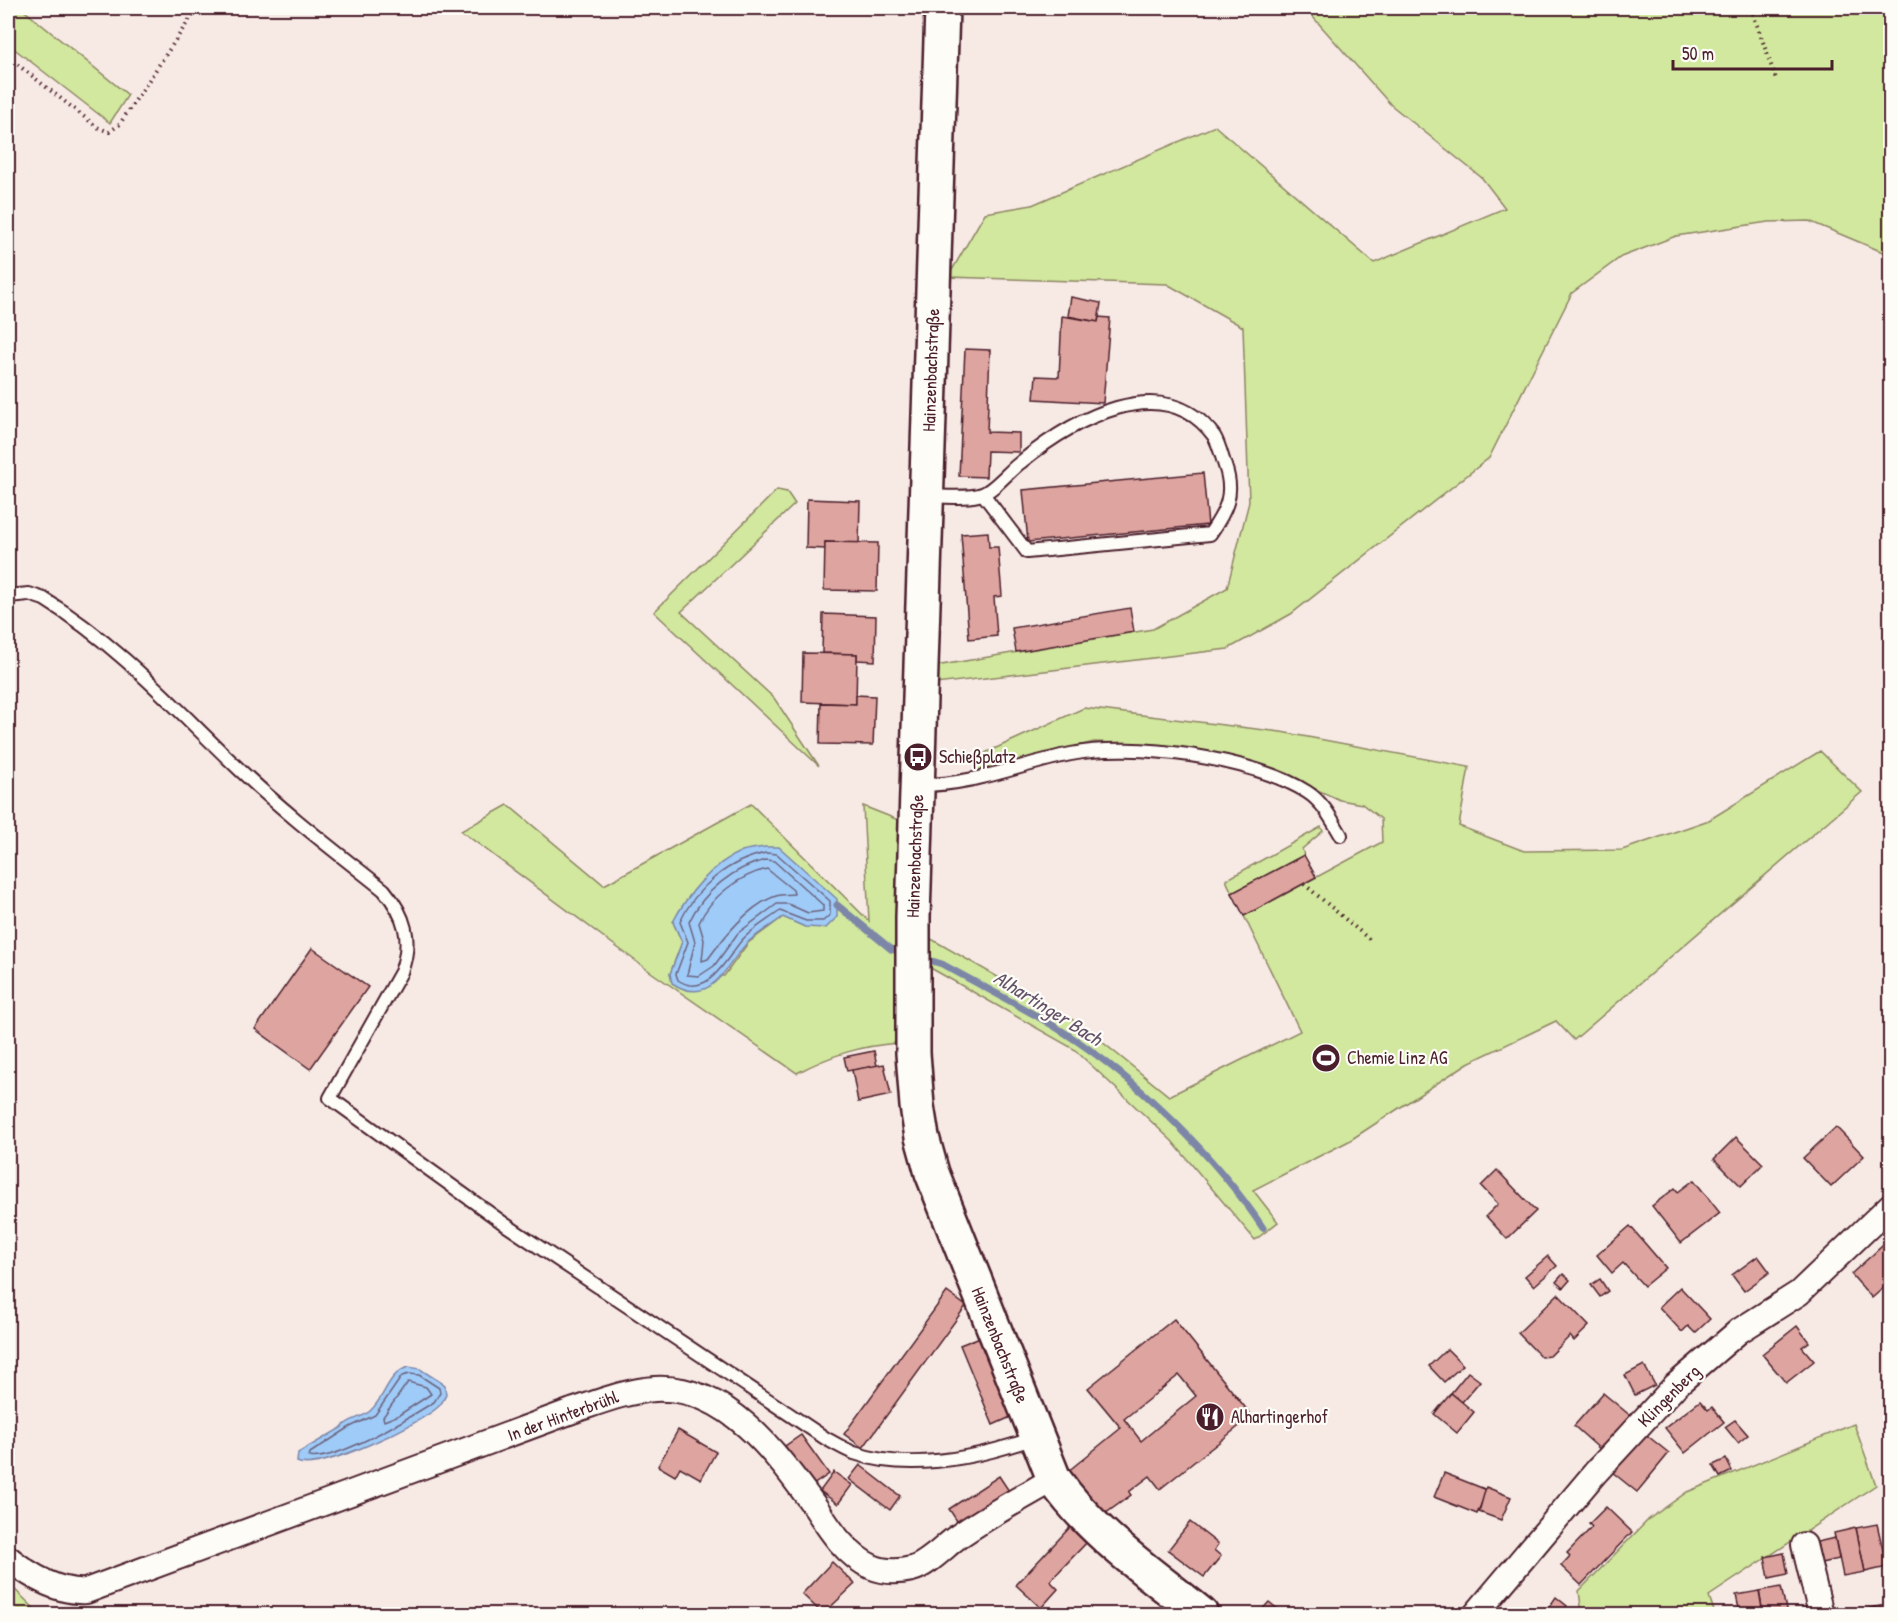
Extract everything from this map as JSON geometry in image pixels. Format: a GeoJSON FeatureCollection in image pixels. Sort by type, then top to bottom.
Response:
{"type":"FeatureCollection","features":[{"type":"Feature","properties":{"kind":"street","name":"Hainzenbachstraße"},"geometry":{"type":"LineString","coordinates":[[942,8],[912,970],[914,1078],[922,1137],[932,1173],[1054,1479],[1081,1513],[1106,1538],[1201,1614]]}},
{"type":"Feature","properties":{"kind":"street","name":"Klingenberg"},"geometry":{"type":"LineString","coordinates":[[1476,1614],[1595,1473],[1676,1385],[1738,1331],[1799,1293],[1890,1206]]}},
{"type":"Feature","properties":{"kind":"street","name":"In der Hinterbrühl"},"geometry":{"type":"LineString","coordinates":[[8,1558],[22,1569],[58,1587],[72,1592],[86,1591],[572,1411],[621,1394],[656,1389],[685,1392],[718,1405],[759,1436],[783,1462],[837,1538],[864,1562],[892,1572],[915,1568],[958,1537],[1054,1479]]}},
{"type":"Feature","properties":{"kind":"street"},"geometry":{"type":"LineString","coordinates":[[1804,1545],[1821,1614]]}},
{"type":"Feature","properties":{"kind":"lane"},"geometry":{"type":"LineString","coordinates":[[926,496],[983,495],[1021,461],[1068,427],[1128,404],[1156,402],[1185,409],[1214,437],[1229,476],[1228,509],[1210,534],[1027,552],[983,495]]}},
{"type":"Feature","properties":{"kind":"lane"},"geometry":{"type":"LineString","coordinates":[[8,596],[29,594],[44,599],[123,657],[241,771],[296,820],[384,890],[394,902],[404,918],[407,956],[401,972],[330,1098],[506,1225],[825,1438],[853,1453],[886,1460],[943,1460],[996,1452],[1037,1437]]}},
{"type":"Feature","properties":{"kind":"lane"},"geometry":{"type":"LineString","coordinates":[[918,785],[936,785],[978,778],[1097,749],[1153,750],[1242,766],[1308,792],[1326,810],[1341,835]]}},
{"type":"Feature","properties":{"kind":"path"},"geometry":{"type":"LineString","coordinates":[[8,57],[97,127],[109,132],[119,124],[197,8]]}},
{"type":"Feature","properties":{"kind":"path"},"geometry":{"type":"LineString","coordinates":[[1751,8],[1776,80]]}},
{"type":"Feature","properties":{"kind":"path"},"geometry":{"type":"LineString","coordinates":[[1304,884],[1370,940]]}},
{"type":"Feature","properties":{"kind":"green space"},"geometry":{"type":"Polygon","coordinates":[[[8,8],[21,8],[128,95],[110,123],[8,44],[8,8]]]}},
{"type":"Feature","properties":{"kind":"green space"},"geometry":{"type":"Polygon","coordinates":[[[1305,8],[1890,8],[1890,255],[1809,221],[1768,222],[1676,236],[1621,257],[1572,293],[1489,458],[1291,614],[1228,649],[936,684],[936,666],[1153,629],[1227,588],[1249,502],[1243,327],[1167,284],[948,277],[985,213],[1032,205],[1215,126],[1374,263],[1505,208],[1482,178],[1391,105],[1305,8]]]}},
{"type":"Feature","properties":{"kind":"green space"},"geometry":{"type":"Polygon","coordinates":[[[777,490],[787,492],[795,504],[681,612],[774,698],[819,766],[654,612],[777,490]]]}},
{"type":"Feature","properties":{"kind":"green space"},"geometry":{"type":"Polygon","coordinates":[[[1084,708],[1281,732],[1469,767],[1459,826],[1524,851],[1622,850],[1709,820],[1820,751],[1862,792],[1574,1040],[1556,1021],[1468,1063],[1349,1141],[1253,1190],[1278,1222],[1255,1240],[1172,1141],[1074,1049],[927,966],[928,937],[1080,1024],[1169,1096],[1300,1031],[1244,916],[1382,842],[1381,819],[1362,804],[1340,800],[1272,770],[1214,754],[1165,745],[1094,742],[977,772],[974,758],[1084,708]]]}},
{"type":"Feature","properties":{"kind":"green space"},"geometry":{"type":"Polygon","coordinates":[[[751,804],[869,921],[863,806],[901,821],[898,1043],[846,1052],[797,1073],[645,968],[461,831],[508,805],[604,885],[751,804]],[[837,905],[673,922],[682,942],[670,974],[724,976],[748,943],[783,917],[805,927],[837,905]]]}},
{"type":"Feature","properties":{"kind":"green space"},"geometry":{"type":"Polygon","coordinates":[[[1321,827],[1323,831],[1302,849],[1304,855],[1232,893],[1226,880],[1321,827]]]}},
{"type":"Feature","properties":{"kind":"green space"},"geometry":{"type":"Polygon","coordinates":[[[1854,1424],[1876,1485],[1709,1596],[1715,1614],[1582,1614],[1579,1591],[1649,1519],[1687,1492],[1854,1424]]]}},
{"type":"Feature","properties":{"kind":"green space"},"geometry":{"type":"Polygon","coordinates":[[[8,1583],[40,1614],[8,1614],[8,1583]]]}},
{"type":"Feature","properties":{"kind":"water"},"geometry":{"type":"Polygon","coordinates":[[[779,847],[837,899],[837,917],[826,928],[805,927],[783,917],[748,942],[717,980],[708,987],[698,991],[686,990],[672,983],[670,974],[682,942],[673,922],[686,901],[711,872],[731,856],[742,851],[779,847]]]}},
{"type":"Feature","properties":{"kind":"water"},"geometry":{"type":"Polygon","coordinates":[[[408,1367],[420,1369],[445,1385],[446,1395],[438,1407],[391,1435],[346,1454],[308,1463],[297,1462],[298,1453],[370,1411],[395,1375],[408,1367]]]}},
{"type":"Feature","properties":{"kind":"building"},"geometry":{"type":"Polygon","coordinates":[[[1071,297],[1101,303],[1098,322],[1068,316],[1071,297]]]}},
{"type":"Feature","properties":{"kind":"building"},"geometry":{"type":"Polygon","coordinates":[[[1062,316],[1098,322],[1099,317],[1110,318],[1103,403],[1034,399],[1036,376],[1059,377],[1062,316]]]}},
{"type":"Feature","properties":{"kind":"building"},"geometry":{"type":"Polygon","coordinates":[[[965,349],[990,350],[987,432],[1019,433],[1019,452],[987,451],[986,477],[959,476],[965,349]]]}},
{"type":"Feature","properties":{"kind":"building"},"geometry":{"type":"Polygon","coordinates":[[[1203,473],[1208,525],[1028,542],[1023,490],[1203,473]]]}},
{"type":"Feature","properties":{"kind":"building"},"geometry":{"type":"Polygon","coordinates":[[[807,499],[860,501],[859,543],[825,542],[825,549],[806,548],[807,499]]]}},
{"type":"Feature","properties":{"kind":"building"},"geometry":{"type":"Polygon","coordinates":[[[988,532],[989,547],[998,547],[1002,596],[994,597],[997,636],[969,639],[961,534],[988,532]]]}},
{"type":"Feature","properties":{"kind":"building"},"geometry":{"type":"Polygon","coordinates":[[[825,542],[878,543],[877,591],[824,590],[825,542]]]}},
{"type":"Feature","properties":{"kind":"building"},"geometry":{"type":"Polygon","coordinates":[[[1130,608],[1134,632],[1016,652],[1012,628],[1130,608]]]}},
{"type":"Feature","properties":{"kind":"building"},"geometry":{"type":"Polygon","coordinates":[[[823,614],[876,616],[875,661],[857,660],[857,654],[822,653],[823,614]]]}},
{"type":"Feature","properties":{"kind":"building"},"geometry":{"type":"Polygon","coordinates":[[[803,653],[857,654],[856,704],[802,702],[803,653]]]}},
{"type":"Feature","properties":{"kind":"building"},"geometry":{"type":"Polygon","coordinates":[[[856,695],[875,696],[873,745],[820,744],[821,703],[856,704],[856,695]]]}},
{"type":"Feature","properties":{"kind":"building"},"geometry":{"type":"Polygon","coordinates":[[[1304,855],[1316,877],[1244,916],[1232,893],[1304,855]]]}},
{"type":"Feature","properties":{"kind":"building"},"geometry":{"type":"Polygon","coordinates":[[[312,948],[368,987],[310,1069],[255,1029],[312,948]]]}},
{"type":"Feature","properties":{"kind":"building"},"geometry":{"type":"Polygon","coordinates":[[[874,1051],[877,1066],[847,1071],[844,1057],[874,1051]]]}},
{"type":"Feature","properties":{"kind":"building"},"geometry":{"type":"Polygon","coordinates":[[[884,1064],[891,1095],[858,1102],[852,1070],[884,1064]]]}},
{"type":"Feature","properties":{"kind":"building"},"geometry":{"type":"Polygon","coordinates":[[[1836,1127],[1864,1156],[1831,1187],[1803,1158],[1836,1127]]]}},
{"type":"Feature","properties":{"kind":"building"},"geometry":{"type":"Polygon","coordinates":[[[1736,1137],[1763,1164],[1741,1186],[1714,1159],[1736,1137]]]}},
{"type":"Feature","properties":{"kind":"building"},"geometry":{"type":"Polygon","coordinates":[[[1497,1170],[1536,1211],[1507,1239],[1486,1216],[1498,1204],[1481,1186],[1497,1170]]]}},
{"type":"Feature","properties":{"kind":"building"},"geometry":{"type":"Polygon","coordinates":[[[1694,1180],[1720,1213],[1681,1243],[1652,1206],[1675,1188],[1678,1192],[1694,1180]]]}},
{"type":"Feature","properties":{"kind":"building"},"geometry":{"type":"Polygon","coordinates":[[[1630,1226],[1666,1268],[1644,1286],[1623,1263],[1612,1273],[1597,1255],[1630,1226]]]}},
{"type":"Feature","properties":{"kind":"building"},"geometry":{"type":"Polygon","coordinates":[[[1890,1239],[1890,1288],[1888,1284],[1872,1298],[1851,1274],[1890,1239]]]}},
{"type":"Feature","properties":{"kind":"building"},"geometry":{"type":"Polygon","coordinates":[[[1548,1256],[1557,1266],[1534,1286],[1525,1276],[1548,1256]]]}},
{"type":"Feature","properties":{"kind":"building"},"geometry":{"type":"Polygon","coordinates":[[[1758,1256],[1770,1272],[1744,1291],[1732,1275],[1758,1256]]]}},
{"type":"Feature","properties":{"kind":"building"},"geometry":{"type":"Polygon","coordinates":[[[1563,1274],[1570,1280],[1563,1288],[1556,1282],[1563,1274]]]}},
{"type":"Feature","properties":{"kind":"building"},"geometry":{"type":"Polygon","coordinates":[[[1600,1279],[1608,1291],[1600,1297],[1591,1285],[1600,1279]]]}},
{"type":"Feature","properties":{"kind":"building"},"geometry":{"type":"Polygon","coordinates":[[[1680,1287],[1710,1319],[1695,1333],[1688,1326],[1682,1332],[1659,1307],[1680,1287]]]}},
{"type":"Feature","properties":{"kind":"building"},"geometry":{"type":"Polygon","coordinates":[[[947,1292],[966,1306],[863,1448],[844,1434],[947,1292]]]}},
{"type":"Feature","properties":{"kind":"building"},"geometry":{"type":"Polygon","coordinates":[[[1558,1294],[1589,1326],[1574,1341],[1570,1336],[1550,1356],[1541,1357],[1518,1333],[1558,1294]]]}},
{"type":"Feature","properties":{"kind":"building","name":"Alhartingerhof"},"geometry":{"type":"Polygon","coordinates":[[[1174,1319],[1252,1416],[1160,1489],[1150,1476],[1129,1492],[1131,1495],[1102,1516],[1067,1472],[1121,1428],[1088,1388],[1174,1319]],[[1179,1375],[1124,1419],[1141,1441],[1196,1396],[1179,1375]]]}},
{"type":"Feature","properties":{"kind":"building"},"geometry":{"type":"Polygon","coordinates":[[[1797,1326],[1809,1342],[1802,1347],[1814,1361],[1786,1383],[1762,1354],[1797,1326]]]}},
{"type":"Feature","properties":{"kind":"building"},"geometry":{"type":"Polygon","coordinates":[[[980,1337],[1013,1416],[993,1425],[960,1345],[980,1337]]]}},
{"type":"Feature","properties":{"kind":"building"},"geometry":{"type":"Polygon","coordinates":[[[1447,1349],[1463,1365],[1444,1382],[1429,1366],[1447,1349]]]}},
{"type":"Feature","properties":{"kind":"building"},"geometry":{"type":"Polygon","coordinates":[[[1644,1365],[1655,1385],[1635,1395],[1625,1375],[1644,1365]]]}},
{"type":"Feature","properties":{"kind":"building"},"geometry":{"type":"Polygon","coordinates":[[[1468,1372],[1480,1381],[1462,1402],[1451,1393],[1468,1372]]]}},
{"type":"Feature","properties":{"kind":"building"},"geometry":{"type":"Polygon","coordinates":[[[1451,1393],[1474,1412],[1457,1433],[1434,1414],[1451,1393]]]}},
{"type":"Feature","properties":{"kind":"building"},"geometry":{"type":"Polygon","coordinates":[[[1603,1393],[1632,1417],[1602,1451],[1574,1426],[1603,1393]]]}},
{"type":"Feature","properties":{"kind":"building"},"geometry":{"type":"Polygon","coordinates":[[[1700,1401],[1708,1410],[1712,1407],[1724,1422],[1685,1453],[1665,1428],[1700,1401]]]}},
{"type":"Feature","properties":{"kind":"building"},"geometry":{"type":"Polygon","coordinates":[[[1735,1420],[1748,1435],[1738,1443],[1725,1427],[1735,1420]]]}},
{"type":"Feature","properties":{"kind":"building"},"geometry":{"type":"Polygon","coordinates":[[[678,1430],[716,1452],[701,1479],[680,1467],[675,1476],[658,1466],[678,1430]]]}},
{"type":"Feature","properties":{"kind":"building"},"geometry":{"type":"Polygon","coordinates":[[[1644,1433],[1669,1453],[1637,1492],[1612,1472],[1644,1433]]]}},
{"type":"Feature","properties":{"kind":"building"},"geometry":{"type":"Polygon","coordinates":[[[801,1435],[829,1474],[813,1485],[785,1446],[801,1435]]]}},
{"type":"Feature","properties":{"kind":"building"},"geometry":{"type":"Polygon","coordinates":[[[1726,1459],[1732,1471],[1720,1477],[1713,1465],[1726,1459]]]}},
{"type":"Feature","properties":{"kind":"building"},"geometry":{"type":"Polygon","coordinates":[[[860,1465],[900,1496],[890,1510],[849,1479],[860,1465]]]}},
{"type":"Feature","properties":{"kind":"building"},"geometry":{"type":"Polygon","coordinates":[[[834,1472],[852,1485],[838,1504],[820,1491],[834,1472]]]}},
{"type":"Feature","properties":{"kind":"building"},"geometry":{"type":"Polygon","coordinates":[[[1444,1473],[1487,1490],[1477,1514],[1434,1497],[1444,1473]]]}},
{"type":"Feature","properties":{"kind":"building"},"geometry":{"type":"Polygon","coordinates":[[[999,1476],[1009,1491],[959,1524],[949,1509],[999,1476]]]}},
{"type":"Feature","properties":{"kind":"building"},"geometry":{"type":"Polygon","coordinates":[[[1486,1487],[1511,1497],[1501,1520],[1479,1512],[1486,1487]]]}},
{"type":"Feature","properties":{"kind":"building"},"geometry":{"type":"Polygon","coordinates":[[[1606,1507],[1632,1532],[1581,1585],[1561,1566],[1570,1556],[1567,1553],[1592,1527],[1589,1524],[1606,1507]]]}},
{"type":"Feature","properties":{"kind":"building"},"geometry":{"type":"Polygon","coordinates":[[[1190,1522],[1218,1544],[1214,1550],[1221,1556],[1204,1577],[1168,1550],[1190,1522]]]}},
{"type":"Feature","properties":{"kind":"building"},"geometry":{"type":"Polygon","coordinates":[[[1877,1524],[1887,1567],[1865,1572],[1856,1528],[1877,1524]]]}},
{"type":"Feature","properties":{"kind":"building"},"geometry":{"type":"Polygon","coordinates":[[[1072,1525],[1089,1540],[1050,1581],[1058,1589],[1041,1608],[1016,1585],[1072,1525]]]}},
{"type":"Feature","properties":{"kind":"building"},"geometry":{"type":"Polygon","coordinates":[[[1856,1528],[1865,1572],[1843,1576],[1834,1533],[1856,1528]]]}},
{"type":"Feature","properties":{"kind":"building"},"geometry":{"type":"Polygon","coordinates":[[[1835,1538],[1839,1559],[1821,1563],[1817,1542],[1835,1538]]]}},
{"type":"Feature","properties":{"kind":"building"},"geometry":{"type":"Polygon","coordinates":[[[1784,1553],[1788,1574],[1769,1578],[1765,1557],[1784,1553]]]}},
{"type":"Feature","properties":{"kind":"building"},"geometry":{"type":"Polygon","coordinates":[[[832,1562],[855,1584],[823,1614],[802,1594],[832,1562]]]}},
{"type":"Feature","properties":{"kind":"building"},"geometry":{"type":"Polygon","coordinates":[[[1781,1587],[1787,1614],[1763,1614],[1759,1591],[1781,1587]]]}},
{"type":"Feature","properties":{"kind":"building"},"geometry":{"type":"Polygon","coordinates":[[[1759,1591],[1763,1614],[1740,1614],[1736,1595],[1759,1591]]]}},
{"type":"Feature","properties":{"kind":"building"},"geometry":{"type":"Polygon","coordinates":[[[1556,1597],[1567,1606],[1561,1614],[1554,1614],[1547,1610],[1556,1597]]]}},
{"type":"Feature","properties":{"kind":"building"},"geometry":{"type":"Polygon","coordinates":[[[1269,1602],[1284,1614],[1258,1614],[1269,1602]]]}},
{"type":"Feature","properties":{"kind":"building"},"geometry":{"type":"Polygon","coordinates":[[[1890,1604],[1890,1614],[1876,1614],[1875,1607],[1890,1604]]]}},
{"type":"Feature","properties":{"kind":"building"},"geometry":{"type":"Polygon","coordinates":[[[1875,1607],[1876,1614],[1854,1614],[1853,1612],[1875,1607]]]}},
{"type":"Feature","properties":{"kind":"waterway","name":"Alhartinger Bach"},"geometry":{"type":"LineString","coordinates":[[837,905],[891,949],[906,953]]}},
{"type":"Feature","properties":{"kind":"waterway","name":"Alhartinger Bach"},"geometry":{"type":"LineString","coordinates":[[922,958],[942,964],[1035,1015],[1093,1052],[1120,1073],[1199,1147],[1244,1201],[1263,1228]]}},
{"type":"Feature","properties":{"kind":"place","name":"Schießplatz"},"geometry":{"type":"Point","coordinates":[918,757]}},
{"type":"Feature","properties":{"kind":"place","name":"Chemie Linz AG"},"geometry":{"type":"Point","coordinates":[1326,1058]}},
{"type":"Feature","properties":{"kind":"place","name":"Alhartingerhof"},"geometry":{"type":"Point","coordinates":[1210,1417]}}]}
